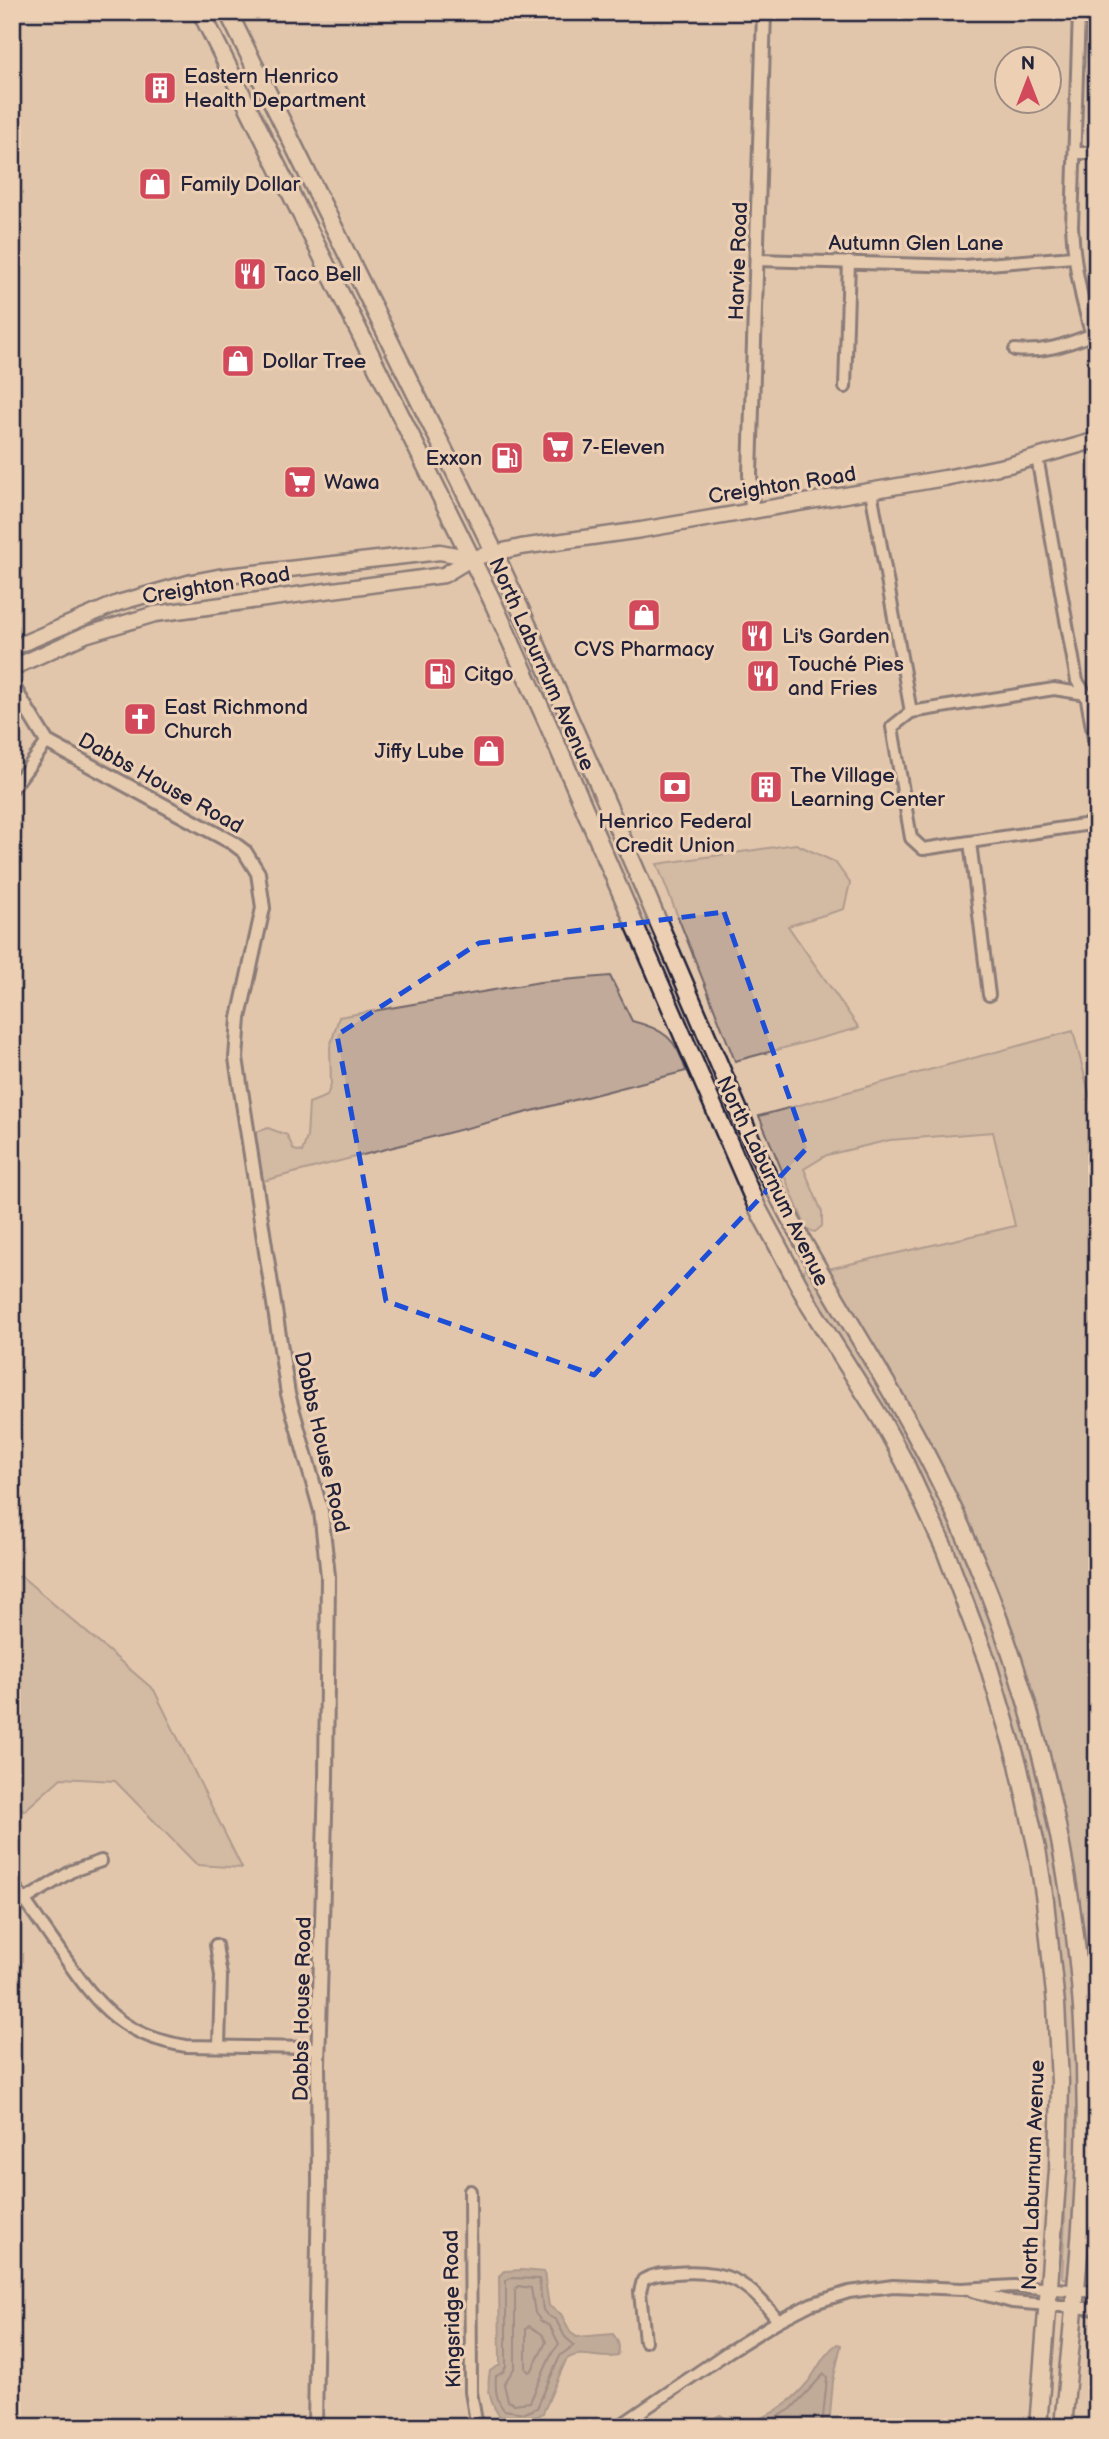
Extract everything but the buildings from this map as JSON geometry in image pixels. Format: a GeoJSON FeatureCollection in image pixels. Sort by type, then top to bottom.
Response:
{"type":"FeatureCollection","features":[{"type":"Feature","properties":{"kind":"main road","name":"North Laburnum Avenue"},"geometry":{"type":"LineString","coordinates":[[201,12],[472,558],[547,722],[752,1197],[803,1293],[881,1419],[910,1474],[945,1550],[987,1661],[1003,1708],[1026,1796],[1043,1888],[1059,2047],[1060,2125],[1049,2305],[1038,2427]]}},
{"type":"Feature","properties":{"kind":"main road","name":"North Laburnum Avenue"},"geometry":{"type":"LineString","coordinates":[[228,12],[494,553],[583,748],[754,1145],[827,1282],[916,1432],[972,1551],[1011,1654],[1040,1752],[1060,1841],[1076,1946],[1084,2060],[1085,2150],[1063,2427]]}},
{"type":"Feature","properties":{"kind":"main road","name":"Creighton Road"},"geometry":{"type":"LineString","coordinates":[[12,668],[85,635],[138,618],[205,606],[444,575],[472,558],[494,553],[946,478],[1097,440]]}},
{"type":"Feature","properties":{"kind":"main road","name":"Creighton Road"},"geometry":{"type":"LineString","coordinates":[[12,648],[118,603],[218,576],[440,552],[472,558]]}},
{"type":"Feature","properties":{"kind":"street","name":"Harvie Road"},"geometry":{"type":"LineString","coordinates":[[752,511],[750,474],[764,12]]}},
{"type":"Feature","properties":{"kind":"street"},"geometry":{"type":"LineString","coordinates":[[1079,12],[1073,257],[1097,351]]}},
{"type":"Feature","properties":{"kind":"street"},"geometry":{"type":"LineString","coordinates":[[1076,153],[1097,153]]}},
{"type":"Feature","properties":{"kind":"street","name":"Autumn Glen Lane"},"geometry":{"type":"LineString","coordinates":[[758,260],[964,266],[1073,257]]}},
{"type":"Feature","properties":{"kind":"street"},"geometry":{"type":"LineString","coordinates":[[845,387],[849,262]]}},
{"type":"Feature","properties":{"kind":"street"},"geometry":{"type":"LineString","coordinates":[[1015,350],[1047,350],[1091,335]]}},
{"type":"Feature","properties":{"kind":"street"},"geometry":{"type":"LineString","coordinates":[[1037,457],[1077,681],[1086,694],[1097,755]]}},
{"type":"Feature","properties":{"kind":"street"},"geometry":{"type":"LineString","coordinates":[[871,491],[911,712]]}},
{"type":"Feature","properties":{"kind":"street","name":"Dabbs House Road"},"geometry":{"type":"LineString","coordinates":[[12,685],[47,742],[233,843],[245,852],[258,873],[263,908],[239,1018],[236,1058],[288,1394],[321,1511],[328,1576],[315,2427]]}},
{"type":"Feature","properties":{"kind":"street"},"geometry":{"type":"LineString","coordinates":[[1086,694],[1054,690],[911,712],[892,727],[911,838],[923,849],[1097,823]]}},
{"type":"Feature","properties":{"kind":"street"},"geometry":{"type":"LineString","coordinates":[[12,789],[47,742]]}},
{"type":"Feature","properties":{"kind":"street"},"geometry":{"type":"LineString","coordinates":[[970,842],[989,995]]}},
{"type":"Feature","properties":{"kind":"street"},"geometry":{"type":"LineString","coordinates":[[12,1908],[79,1867],[101,1861]]}},
{"type":"Feature","properties":{"kind":"street"},"geometry":{"type":"LineString","coordinates":[[12,1883],[84,1987],[101,2007],[117,2019],[169,2043],[319,2048]]}},
{"type":"Feature","properties":{"kind":"street"},"geometry":{"type":"LineString","coordinates":[[216,1945],[221,1976],[219,2046]]}},
{"type":"Feature","properties":{"kind":"street","name":"Kingsridge Road"},"geometry":{"type":"LineString","coordinates":[[470,2191],[471,2392],[477,2427]]}},
{"type":"Feature","properties":{"kind":"street"},"geometry":{"type":"LineString","coordinates":[[645,2341],[640,2292],[643,2280],[655,2275],[705,2272],[734,2280],[756,2293],[778,2321]]}},
{"type":"Feature","properties":{"kind":"street"},"geometry":{"type":"LineString","coordinates":[[618,2427],[727,2352],[811,2304],[861,2290],[915,2286],[962,2289],[1014,2286],[1097,2292]]}},
{"type":"Feature","properties":{"kind":"street"},"geometry":{"type":"LineString","coordinates":[[962,2289],[1012,2302],[1097,2309]]}},
{"type":"Feature","properties":{"kind":"highlighted area"},"geometry":{"type":"Polygon","coordinates":[[[724,912],[807,1148],[594,1375],[386,1301],[337,1035],[479,943],[724,912]]]}},
{"type":"Feature","properties":{"kind":"shaded area"},"geometry":{"type":"Polygon","coordinates":[[[796,844],[835,862],[850,883],[844,909],[788,926],[859,1028],[735,1061],[657,864],[796,844]]]}},
{"type":"Feature","properties":{"kind":"shaded area"},"geometry":{"type":"Polygon","coordinates":[[[610,976],[632,1021],[653,1028],[668,1037],[678,1051],[686,1071],[263,1181],[254,1133],[268,1128],[287,1135],[294,1150],[302,1152],[307,1137],[309,1103],[327,1096],[331,1084],[330,1047],[339,1017],[540,982],[610,976]]]}},
{"type":"Feature","properties":{"kind":"shaded area"},"geometry":{"type":"Polygon","coordinates":[[[1073,1031],[1097,1123],[1097,2144],[1080,1936],[1052,1765],[1032,1688],[995,1585],[937,1459],[828,1269],[1015,1226],[993,1132],[890,1140],[827,1155],[804,1169],[822,1212],[822,1226],[815,1232],[807,1230],[759,1116],[1073,1031]]]}},
{"type":"Feature","properties":{"kind":"shaded area"},"geometry":{"type":"Polygon","coordinates":[[[812,1269],[869,1365],[941,1496],[983,1595],[1007,1661],[1027,1729],[1058,1868],[1075,2008],[1078,2127],[1066,2279],[1062,2277],[1065,2216],[1038,1830],[905,1451],[804,1279],[803,1271],[812,1269]]]}},
{"type":"Feature","properties":{"kind":"shaded area"},"geometry":{"type":"Polygon","coordinates":[[[21,1576],[154,1690],[242,1868],[197,1865],[115,1781],[61,1778],[24,1811],[12,1797],[12,1580],[21,1576]]]}},
{"type":"Feature","properties":{"kind":"water"},"geometry":{"type":"Polygon","coordinates":[[[504,2271],[544,2272],[549,2306],[561,2314],[571,2333],[577,2337],[613,2334],[619,2350],[618,2356],[578,2355],[566,2360],[543,2413],[528,2419],[500,2417],[491,2401],[488,2383],[490,2371],[500,2365],[499,2276],[504,2271]]]}},
{"type":"Feature","properties":{"kind":"water"},"geometry":{"type":"Polygon","coordinates":[[[837,2344],[841,2345],[833,2381],[829,2427],[698,2427],[720,2415],[732,2422],[745,2422],[775,2411],[801,2390],[824,2357],[837,2344]]]}},
{"type":"Feature","properties":{"kind":"place","name":"Eastern Henrico Health Department"},"geometry":{"type":"Point","coordinates":[160,88]}},
{"type":"Feature","properties":{"kind":"place","name":"Family Dollar"},"geometry":{"type":"Point","coordinates":[155,184]}},
{"type":"Feature","properties":{"kind":"place","name":"Taco Bell"},"geometry":{"type":"Point","coordinates":[250,274]}},
{"type":"Feature","properties":{"kind":"place","name":"Dollar Tree"},"geometry":{"type":"Point","coordinates":[238,361]}},
{"type":"Feature","properties":{"kind":"place","name":"7-Eleven"},"geometry":{"type":"Point","coordinates":[558,447]}},
{"type":"Feature","properties":{"kind":"place","name":"Exxon"},"geometry":{"type":"Point","coordinates":[507,458]}},
{"type":"Feature","properties":{"kind":"place","name":"Wawa"},"geometry":{"type":"Point","coordinates":[300,482]}},
{"type":"Feature","properties":{"kind":"place","name":"CVS Pharmacy"},"geometry":{"type":"Point","coordinates":[644,615]}},
{"type":"Feature","properties":{"kind":"place","name":"Li's Garden"},"geometry":{"type":"Point","coordinates":[757,636]}},
{"type":"Feature","properties":{"kind":"place","name":"Citgo"},"geometry":{"type":"Point","coordinates":[440,674]}},
{"type":"Feature","properties":{"kind":"place","name":"Touché Pies and Fries"},"geometry":{"type":"Point","coordinates":[763,676]}},
{"type":"Feature","properties":{"kind":"place","name":"East Richmond Church"},"geometry":{"type":"Point","coordinates":[140,719]}},
{"type":"Feature","properties":{"kind":"place","name":"Jiffy Lube"},"geometry":{"type":"Point","coordinates":[489,751]}},
{"type":"Feature","properties":{"kind":"place","name":"Henrico Federal Credit Union"},"geometry":{"type":"Point","coordinates":[675,787]}},
{"type":"Feature","properties":{"kind":"place","name":"The Village Learning Center"},"geometry":{"type":"Point","coordinates":[766,787]}}]}
